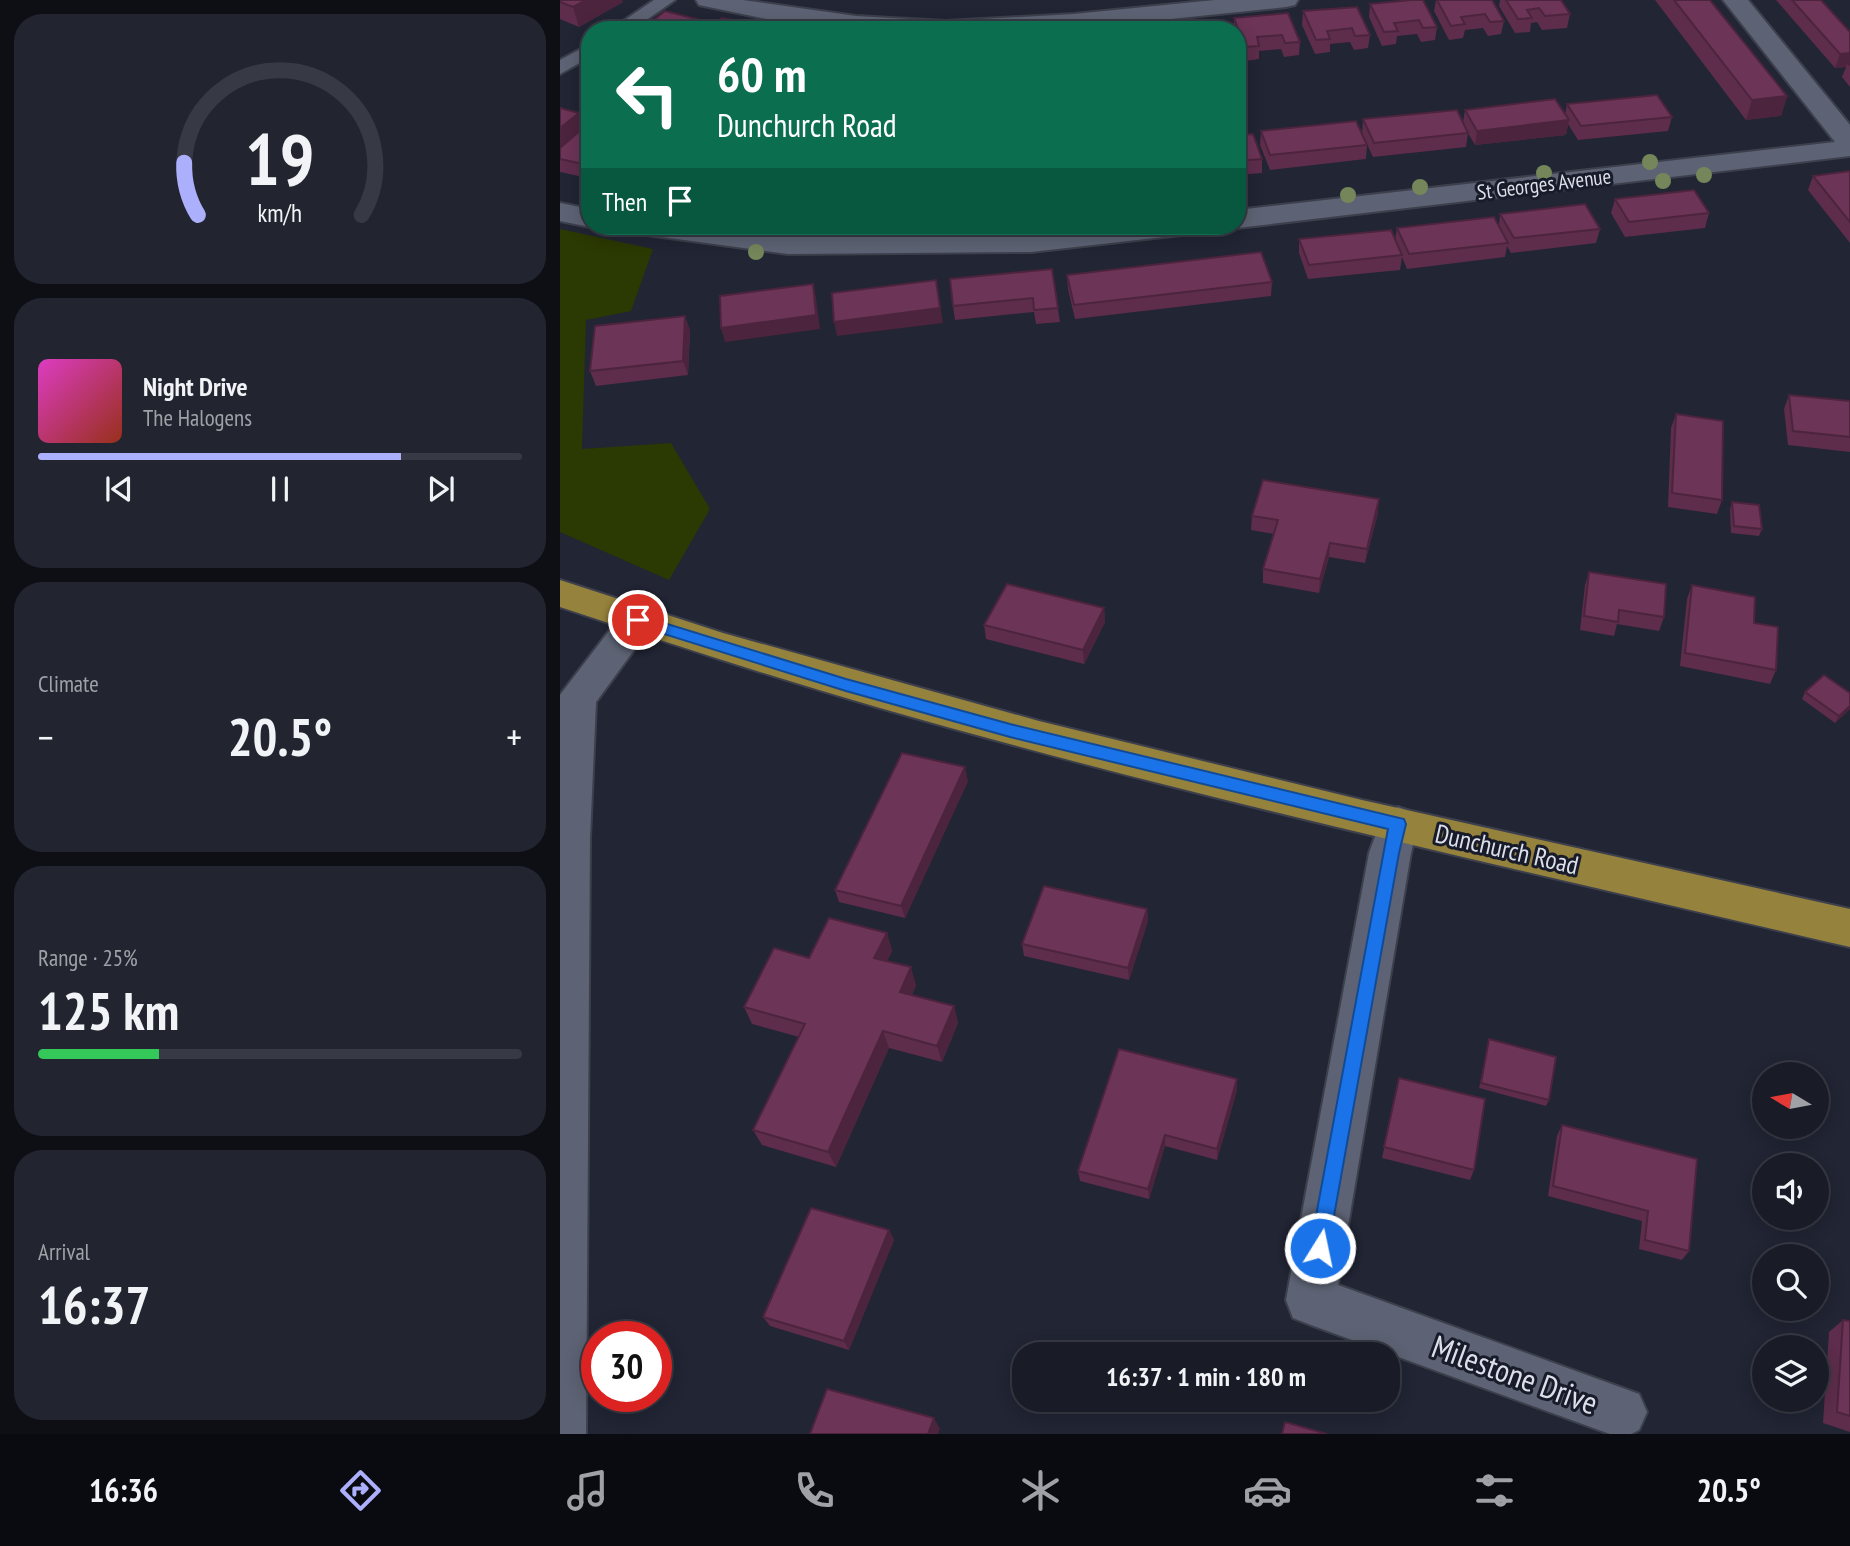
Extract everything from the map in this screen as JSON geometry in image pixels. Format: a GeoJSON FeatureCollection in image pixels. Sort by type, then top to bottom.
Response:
{"type":"FeatureCollection","features":[{"type":"Feature","properties":{"kind":"highway","name":"Dunchurch Road"},"geometry":{"type":"LineString","coordinates":[[560,593],[846,685],[1010,731],[1850,928]]}},
{"type":"Feature","properties":{"kind":"street"},"geometry":{"type":"LineString","coordinates":[[708,0],[835,21]]}},
{"type":"Feature","properties":{"kind":"street"},"geometry":{"type":"LineString","coordinates":[[1079,21],[1286,0]]}},
{"type":"Feature","properties":{"kind":"street"},"geometry":{"type":"LineString","coordinates":[[1735,0],[1850,146]]}},
{"type":"Feature","properties":{"kind":"street","name":"St Georges Avenue"},"geometry":{"type":"LineString","coordinates":[[1246,218],[1850,146]]}},
{"type":"Feature","properties":{"kind":"street"},"geometry":{"type":"LineString","coordinates":[[560,212],[581,216]]}},
{"type":"Feature","properties":{"kind":"street"},"geometry":{"type":"LineString","coordinates":[[718,235],[788,244],[1031,243],[1102,235]]}},
{"type":"Feature","properties":{"kind":"street"},"geometry":{"type":"LineString","coordinates":[[560,1434],[570,838],[577,699],[638,620]]}},
{"type":"Feature","properties":{"kind":"street","name":"Milestone Drive"},"geometry":{"type":"LineString","coordinates":[[1398,824],[1390,853],[1311,1300],[1621,1412]]}},
{"type":"Feature","properties":{"kind":"lane"},"geometry":{"type":"LineString","coordinates":[[633,21],[666,0]]}},
{"type":"Feature","properties":{"kind":"lane"},"geometry":{"type":"LineString","coordinates":[[560,68],[581,55]]}},
{"type":"Feature","properties":{"kind":"green space"},"geometry":{"type":"Polygon","coordinates":[[[560,229],[653,249],[631,311],[586,320],[582,449],[671,443],[710,509],[669,580],[560,532],[560,229]]]}},
{"type":"Feature","properties":{"kind":"building"},"geometry":{"type":"Polygon","coordinates":[[[560,0],[586,0],[573,7],[560,0]]]}},
{"type":"Feature","properties":{"kind":"building"},"geometry":{"type":"Polygon","coordinates":[[[1423,0],[1437,27],[1423,28],[1419,20],[1394,23],[1398,31],[1384,32],[1370,4],[1423,0]]]}},
{"type":"Feature","properties":{"kind":"building"},"geometry":{"type":"Polygon","coordinates":[[[1437,0],[1492,0],[1504,21],[1490,22],[1485,14],[1461,17],[1465,24],[1451,26],[1437,0]]]}},
{"type":"Feature","properties":{"kind":"building"},"geometry":{"type":"Polygon","coordinates":[[[1506,0],[1561,0],[1570,14],[1545,16],[1539,8],[1527,10],[1532,18],[1518,19],[1506,0]]]}},
{"type":"Feature","properties":{"kind":"building"},"geometry":{"type":"Polygon","coordinates":[[[1674,0],[1710,0],[1787,96],[1752,100],[1674,0]]]}},
{"type":"Feature","properties":{"kind":"building"},"geometry":{"type":"Polygon","coordinates":[[[1792,0],[1821,0],[1850,32],[1850,53],[1840,54],[1792,0]]]}},
{"type":"Feature","properties":{"kind":"building"},"geometry":{"type":"Polygon","coordinates":[[[1357,7],[1370,35],[1355,36],[1352,28],[1327,31],[1330,39],[1316,40],[1303,11],[1357,7]]]}},
{"type":"Feature","properties":{"kind":"building"},"geometry":{"type":"Polygon","coordinates":[[[665,11],[704,21],[652,21],[665,11]]]}},
{"type":"Feature","properties":{"kind":"building"},"geometry":{"type":"Polygon","coordinates":[[[1288,13],[1300,42],[1285,43],[1282,35],[1257,37],[1259,46],[1246,47],[1246,21],[1235,21],[1234,18],[1288,13]]]}},
{"type":"Feature","properties":{"kind":"building"},"geometry":{"type":"Polygon","coordinates":[[[1657,95],[1672,117],[1581,126],[1567,104],[1657,95]]]}},
{"type":"Feature","properties":{"kind":"building"},"geometry":{"type":"Polygon","coordinates":[[[1555,99],[1569,120],[1477,131],[1465,110],[1555,99]]]}},
{"type":"Feature","properties":{"kind":"building"},"geometry":{"type":"Polygon","coordinates":[[[560,108],[579,113],[560,128],[560,108]]]}},
{"type":"Feature","properties":{"kind":"building"},"geometry":{"type":"Polygon","coordinates":[[[1457,110],[1468,133],[1374,143],[1363,119],[1457,110]]]}},
{"type":"Feature","properties":{"kind":"building"},"geometry":{"type":"Polygon","coordinates":[[[1356,121],[1367,145],[1270,155],[1261,131],[1356,121]]]}},
{"type":"Feature","properties":{"kind":"building"},"geometry":{"type":"Polygon","coordinates":[[[581,130],[581,164],[560,159],[560,148],[581,130]]]}},
{"type":"Feature","properties":{"kind":"building"},"geometry":{"type":"Polygon","coordinates":[[[1246,134],[1253,134],[1262,159],[1246,160],[1246,134]]]}},
{"type":"Feature","properties":{"kind":"building"},"geometry":{"type":"Polygon","coordinates":[[[1850,171],[1850,222],[1813,176],[1850,171]]]}},
{"type":"Feature","properties":{"kind":"building"},"geometry":{"type":"Polygon","coordinates":[[[1694,190],[1709,213],[1629,222],[1615,199],[1694,190]]]}},
{"type":"Feature","properties":{"kind":"building"},"geometry":{"type":"Polygon","coordinates":[[[1585,204],[1600,229],[1514,238],[1500,214],[1585,204]]]}},
{"type":"Feature","properties":{"kind":"building"},"geometry":{"type":"Polygon","coordinates":[[[1494,217],[1508,243],[1409,254],[1397,228],[1494,217]]]}},
{"type":"Feature","properties":{"kind":"building"},"geometry":{"type":"Polygon","coordinates":[[[1391,230],[1402,255],[1309,265],[1299,239],[1391,230]]]}},
{"type":"Feature","properties":{"kind":"building"},"geometry":{"type":"Polygon","coordinates":[[[1261,252],[1272,282],[1074,305],[1067,275],[1261,252]]]}},
{"type":"Feature","properties":{"kind":"building"},"geometry":{"type":"Polygon","coordinates":[[[1052,269],[1058,308],[1034,310],[1033,298],[953,306],[950,279],[1052,269]]]}},
{"type":"Feature","properties":{"kind":"building"},"geometry":{"type":"Polygon","coordinates":[[[936,280],[940,308],[834,322],[832,293],[936,280]]]}},
{"type":"Feature","properties":{"kind":"building"},"geometry":{"type":"Polygon","coordinates":[[[813,284],[816,315],[721,328],[720,296],[813,284]]]}},
{"type":"Feature","properties":{"kind":"building"},"geometry":{"type":"Polygon","coordinates":[[[685,316],[683,361],[590,371],[595,326],[685,316]]]}},
{"type":"Feature","properties":{"kind":"building"},"geometry":{"type":"Polygon","coordinates":[[[1789,395],[1850,401],[1850,437],[1793,431],[1789,395]]]}},
{"type":"Feature","properties":{"kind":"building"},"geometry":{"type":"Polygon","coordinates":[[[1676,414],[1723,421],[1722,500],[1672,493],[1676,414]]]}},
{"type":"Feature","properties":{"kind":"building"},"geometry":{"type":"Polygon","coordinates":[[[1263,480],[1379,499],[1367,549],[1330,543],[1320,579],[1263,569],[1278,520],[1252,516],[1263,480]]]}},
{"type":"Feature","properties":{"kind":"building"},"geometry":{"type":"Polygon","coordinates":[[[1732,502],[1759,505],[1762,529],[1734,526],[1732,502]]]}},
{"type":"Feature","properties":{"kind":"building"},"geometry":{"type":"Polygon","coordinates":[[[1589,572],[1666,584],[1664,617],[1619,610],[1618,622],[1584,616],[1589,572]]]}},
{"type":"Feature","properties":{"kind":"building"},"geometry":{"type":"Polygon","coordinates":[[[1007,584],[1104,608],[1083,650],[984,625],[1007,584]]]}},
{"type":"Feature","properties":{"kind":"building"},"geometry":{"type":"Polygon","coordinates":[[[1692,585],[1755,597],[1754,623],[1778,627],[1776,670],[1685,653],[1692,585]]]}},
{"type":"Feature","properties":{"kind":"building"},"geometry":{"type":"Polygon","coordinates":[[[1824,675],[1850,693],[1850,706],[1839,716],[1805,692],[1824,675]]]}},
{"type":"Feature","properties":{"kind":"building"},"geometry":{"type":"Polygon","coordinates":[[[902,753],[965,767],[901,906],[835,890],[902,753]]]}},
{"type":"Feature","properties":{"kind":"building"},"geometry":{"type":"Polygon","coordinates":[[[1044,886],[1147,909],[1128,968],[1022,944],[1044,886]]]}},
{"type":"Feature","properties":{"kind":"building"},"geometry":{"type":"Polygon","coordinates":[[[829,918],[887,933],[874,958],[911,967],[900,992],[954,1006],[937,1046],[883,1031],[828,1152],[753,1130],[805,1024],[744,1007],[774,948],[809,958],[829,918]]]}},
{"type":"Feature","properties":{"kind":"building"},"geometry":{"type":"Polygon","coordinates":[[[1489,1039],[1556,1057],[1549,1100],[1481,1083],[1489,1039]]]}},
{"type":"Feature","properties":{"kind":"building"},"geometry":{"type":"Polygon","coordinates":[[[1119,1049],[1237,1079],[1217,1149],[1165,1135],[1148,1189],[1078,1171],[1119,1049]]]}},
{"type":"Feature","properties":{"kind":"building"},"geometry":{"type":"Polygon","coordinates":[[[1399,1078],[1485,1099],[1474,1170],[1384,1147],[1399,1078]]]}},
{"type":"Feature","properties":{"kind":"building"},"geometry":{"type":"Polygon","coordinates":[[[1562,1125],[1697,1159],[1689,1251],[1645,1240],[1648,1211],[1553,1186],[1562,1125]]]}},
{"type":"Feature","properties":{"kind":"building"},"geometry":{"type":"Polygon","coordinates":[[[811,1208],[889,1230],[844,1341],[763,1317],[811,1208]]]}},
{"type":"Feature","properties":{"kind":"building"},"geometry":{"type":"Polygon","coordinates":[[[1843,1320],[1850,1321],[1850,1416],[1837,1412],[1843,1320]]]}},
{"type":"Feature","properties":{"kind":"building"},"geometry":{"type":"Polygon","coordinates":[[[827,1389],[934,1418],[928,1434],[810,1434],[827,1389]]]}},
{"type":"Feature","properties":{"kind":"building"},"geometry":{"type":"Polygon","coordinates":[[[1285,1422],[1327,1434],[1282,1434],[1285,1422]]]}},
{"type":"Feature","properties":{"kind":"route"},"geometry":{"type":"LineString","coordinates":[[638,620],[846,685],[1010,731],[1398,824],[1390,853],[1320,1248]]}}]}
